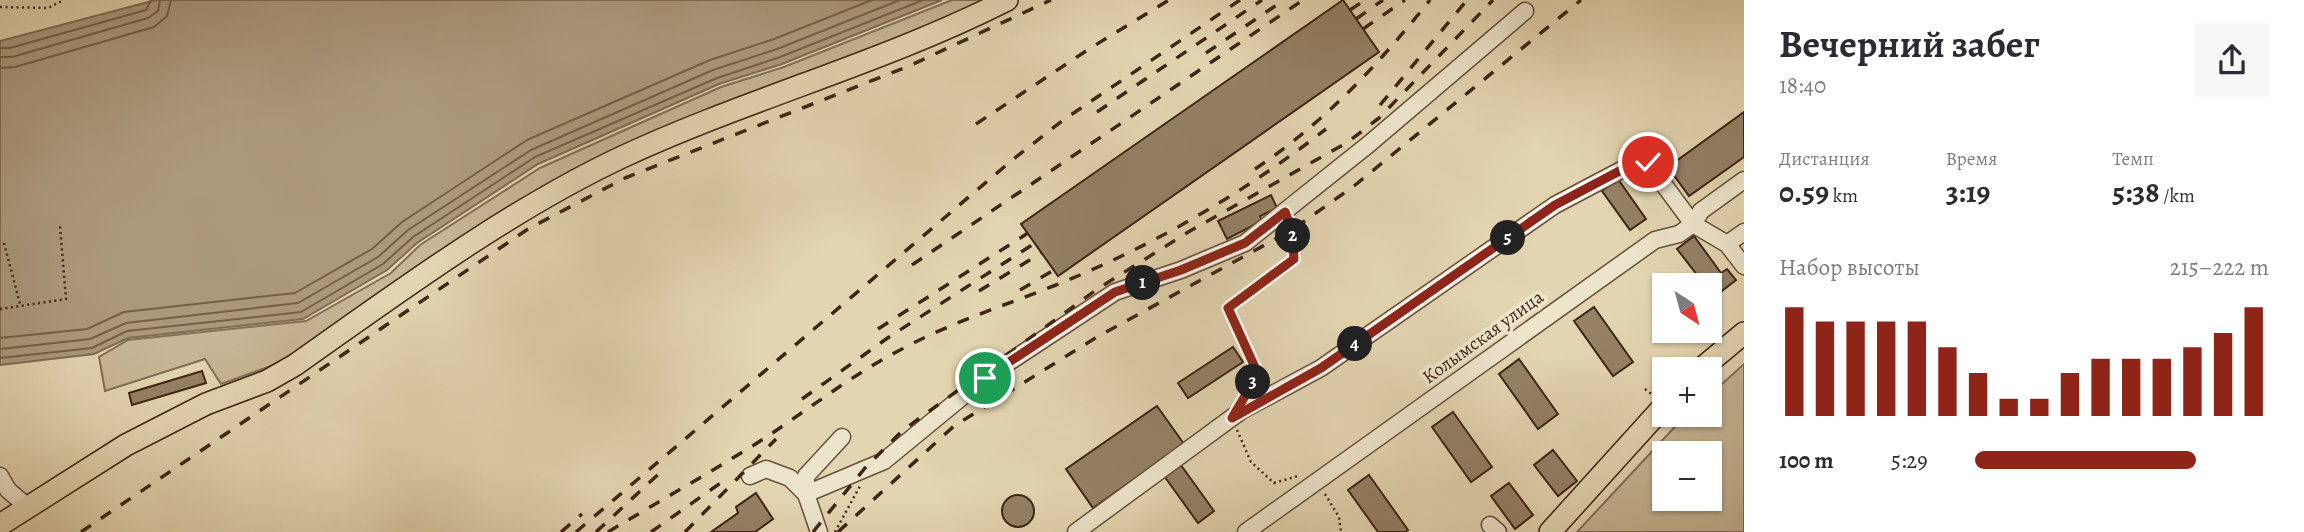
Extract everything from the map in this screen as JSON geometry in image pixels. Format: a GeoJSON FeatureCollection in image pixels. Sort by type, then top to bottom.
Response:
{"type":"FeatureCollection","features":[{"type":"Feature","properties":{"kind":"main road"},"geometry":{"type":"LineString","coordinates":[[0,526],[126,446],[206,404],[267,381],[295,365],[563,186],[657,143],[779,96],[1007,0]]}},
{"type":"Feature","properties":{"kind":"main road"},"geometry":{"type":"LineString","coordinates":[[1715,357],[1744,333]]}},
{"type":"Feature","properties":{"kind":"main road"},"geometry":{"type":"LineString","coordinates":[[1550,532],[1652,419]]}},
{"type":"Feature","properties":{"kind":"street"},"geometry":{"type":"LineString","coordinates":[[806,494],[884,461],[985,378],[1115,292],[1181,270],[1245,243],[1525,11]]}},
{"type":"Feature","properties":{"kind":"street"},"geometry":{"type":"LineString","coordinates":[[1076,532],[1232,418],[1321,368],[1555,205],[1644,158],[1693,224],[1727,244],[1744,266]]}},
{"type":"Feature","properties":{"kind":"street"},"geometry":{"type":"LineString","coordinates":[[1693,224],[1701,211],[1744,180]]}},
{"type":"Feature","properties":{"kind":"street","name":"Колымская улица"},"geometry":{"type":"LineString","coordinates":[[1246,532],[1655,240],[1679,234],[1693,224]]}},
{"type":"Feature","properties":{"kind":"street"},"geometry":{"type":"LineString","coordinates":[[1727,244],[1744,233]]}},
{"type":"Feature","properties":{"kind":"street"},"geometry":{"type":"LineString","coordinates":[[818,532],[806,494],[806,476],[842,438]]}},
{"type":"Feature","properties":{"kind":"street"},"geometry":{"type":"LineString","coordinates":[[750,476],[766,469],[789,478],[806,494]]}},
{"type":"Feature","properties":{"kind":"street"},"geometry":{"type":"LineString","coordinates":[[0,475],[8,490],[29,508]]}},
{"type":"Feature","properties":{"kind":"path"},"geometry":{"type":"LineString","coordinates":[[0,7],[48,8],[64,0]]}},
{"type":"Feature","properties":{"kind":"path"},"geometry":{"type":"LineString","coordinates":[[1245,396],[1258,374],[1228,308],[1294,259],[1292,230],[1285,212]]}},
{"type":"Feature","properties":{"kind":"path"},"geometry":{"type":"LineString","coordinates":[[0,309],[66,299],[60,226]]}},
{"type":"Feature","properties":{"kind":"path"},"geometry":{"type":"LineString","coordinates":[[4,243],[21,305]]}},
{"type":"Feature","properties":{"kind":"path"},"geometry":{"type":"LineString","coordinates":[[1232,418],[1251,462],[1274,483],[1311,473],[1339,517],[1341,532]]}},
{"type":"Feature","properties":{"kind":"path"},"geometry":{"type":"LineString","coordinates":[[835,532],[870,466]]}},
{"type":"Feature","properties":{"kind":"shaded area"},"geometry":{"type":"Polygon","coordinates":[[[952,0],[989,0],[855,56],[720,107],[279,363],[221,384],[205,359],[105,391],[99,357],[128,340],[306,321],[391,273],[420,245],[540,168],[721,87],[784,67],[952,0]]]}},
{"type":"Feature","properties":{"kind":"shaded area"},"geometry":{"type":"Polygon","coordinates":[[[1744,364],[1744,532],[1577,532],[1652,451],[1652,511],[1722,511],[1722,441],[1662,441],[1675,427],[1722,427],[1722,384],[1744,364]]]}},
{"type":"Feature","properties":{"kind":"water"},"geometry":{"type":"Polygon","coordinates":[[[156,0],[942,0],[782,64],[719,84],[538,164],[417,243],[387,270],[303,319],[128,338],[94,354],[0,365],[0,41],[156,0]]]}},
{"type":"Feature","properties":{"kind":"building"},"geometry":{"type":"Polygon","coordinates":[[[1343,0],[1379,52],[1058,276],[1021,224],[1343,0]]]}},
{"type":"Feature","properties":{"kind":"building"},"geometry":{"type":"Polygon","coordinates":[[[1744,112],[1744,157],[1689,196],[1668,167],[1744,112]]]}},
{"type":"Feature","properties":{"kind":"building"},"geometry":{"type":"Polygon","coordinates":[[[1618,179],[1646,219],[1630,230],[1602,191],[1618,179]]]}},
{"type":"Feature","properties":{"kind":"building"},"geometry":{"type":"Polygon","coordinates":[[[1271,195],[1277,208],[1260,216],[1262,221],[1227,239],[1218,221],[1271,195]]]}},
{"type":"Feature","properties":{"kind":"building"},"geometry":{"type":"Polygon","coordinates":[[[1694,236],[1721,273],[1696,273],[1677,249],[1694,236]]]}},
{"type":"Feature","properties":{"kind":"building"},"geometry":{"type":"Polygon","coordinates":[[[1727,269],[1736,280],[1722,291],[1721,273],[1727,269]]]}},
{"type":"Feature","properties":{"kind":"building"},"geometry":{"type":"Polygon","coordinates":[[[1594,307],[1633,362],[1613,376],[1574,321],[1594,307]]]}},
{"type":"Feature","properties":{"kind":"building"},"geometry":{"type":"Polygon","coordinates":[[[1233,347],[1243,362],[1188,398],[1178,383],[1233,347]]]}},
{"type":"Feature","properties":{"kind":"building"},"geometry":{"type":"Polygon","coordinates":[[[1519,359],[1558,414],[1538,429],[1499,374],[1519,359]]]}},
{"type":"Feature","properties":{"kind":"building"},"geometry":{"type":"Polygon","coordinates":[[[202,371],[206,383],[132,405],[129,393],[202,371]]]}},
{"type":"Feature","properties":{"kind":"building"},"geometry":{"type":"Polygon","coordinates":[[[1157,406],[1184,444],[1093,508],[1066,469],[1157,406]]]}},
{"type":"Feature","properties":{"kind":"building"},"geometry":{"type":"Polygon","coordinates":[[[1453,412],[1492,467],[1471,482],[1432,427],[1453,412]]]}},
{"type":"Feature","properties":{"kind":"building"},"geometry":{"type":"Polygon","coordinates":[[[1553,450],[1577,481],[1558,496],[1534,465],[1553,450]]]}},
{"type":"Feature","properties":{"kind":"building"},"geometry":{"type":"Polygon","coordinates":[[[1178,461],[1214,511],[1198,523],[1162,473],[1178,461]]]}},
{"type":"Feature","properties":{"kind":"building"},"geometry":{"type":"Polygon","coordinates":[[[1369,475],[1408,530],[1378,532],[1348,490],[1369,475]]]}},
{"type":"Feature","properties":{"kind":"building"},"geometry":{"type":"Polygon","coordinates":[[[1509,483],[1533,515],[1515,529],[1491,496],[1509,483]]]}},
{"type":"Feature","properties":{"kind":"building"},"geometry":{"type":"Polygon","coordinates":[[[756,493],[773,519],[755,532],[711,532],[738,513],[736,507],[756,493]]]}},
{"type":"Feature","properties":{"kind":"building"},"geometry":{"type":"Polygon","coordinates":[[[1018,495],[1029,500],[1034,511],[1029,522],[1018,527],[1007,522],[1002,511],[1007,500],[1018,495]]]}},
{"type":"Feature","properties":{"kind":"railway"},"geometry":{"type":"LineString","coordinates":[[81,532],[528,229],[625,178],[909,66],[1051,0]]}},
{"type":"Feature","properties":{"kind":"railway"},"geometry":{"type":"LineString","coordinates":[[976,124],[1169,0]]}},
{"type":"Feature","properties":{"kind":"railway"},"geometry":{"type":"LineString","coordinates":[[576,532],[1011,161],[1062,121],[1240,0]]}},
{"type":"Feature","properties":{"kind":"railway"},"geometry":{"type":"LineString","coordinates":[[1097,112],[1262,0]]}},
{"type":"Feature","properties":{"kind":"railway"},"geometry":{"type":"LineString","coordinates":[[1206,53],[1284,0]]}},
{"type":"Feature","properties":{"kind":"railway"},"geometry":{"type":"LineString","coordinates":[[912,265],[1303,0]]}},
{"type":"Feature","properties":{"kind":"railway"},"geometry":{"type":"LineString","coordinates":[[1350,10],[1365,0]]}},
{"type":"Feature","properties":{"kind":"railway"},"geometry":{"type":"LineString","coordinates":[[1356,19],[1383,0]]}},
{"type":"Feature","properties":{"kind":"railway"},"geometry":{"type":"LineString","coordinates":[[1363,29],[1405,0]]}},
{"type":"Feature","properties":{"kind":"railway"},"geometry":{"type":"LineString","coordinates":[[1255,169],[1304,132],[1349,92],[1430,0]]}},
{"type":"Feature","properties":{"kind":"railway"},"geometry":{"type":"LineString","coordinates":[[1380,105],[1467,0]]}},
{"type":"Feature","properties":{"kind":"railway"},"geometry":{"type":"LineString","coordinates":[[813,532],[865,468],[902,431],[1099,288],[1190,231],[1348,142],[1379,118],[1493,0]]}},
{"type":"Feature","properties":{"kind":"railway"},"geometry":{"type":"LineString","coordinates":[[838,532],[954,426],[1097,337],[1292,230],[1354,186],[1581,0]]}},
{"type":"Feature","properties":{"kind":"railway"},"geometry":{"type":"LineString","coordinates":[[608,532],[754,445],[881,361],[938,331],[1056,285],[1128,253],[1230,196],[1326,129]]}},
{"type":"Feature","properties":{"kind":"railway"},"geometry":{"type":"LineString","coordinates":[[878,329],[1028,233]]}},
{"type":"Feature","properties":{"kind":"railway"},"geometry":{"type":"LineString","coordinates":[[802,399],[889,337],[1035,243]]}},
{"type":"Feature","properties":{"kind":"railway"},"geometry":{"type":"LineString","coordinates":[[979,291],[1041,253]]}},
{"type":"Feature","properties":{"kind":"railway"},"geometry":{"type":"LineString","coordinates":[[1020,290],[1054,270]]}},
{"type":"Feature","properties":{"kind":"railway"},"geometry":{"type":"LineString","coordinates":[[685,532],[776,439]]}},
{"type":"Feature","properties":{"kind":"railway"},"geometry":{"type":"LineString","coordinates":[[596,532],[664,469]]}},
{"type":"Feature","properties":{"kind":"railway"},"geometry":{"type":"LineString","coordinates":[[651,532],[729,477]]}},
{"type":"Feature","properties":{"kind":"railway"},"geometry":{"type":"LineString","coordinates":[[561,532],[582,514]]}},
{"type":"Feature","properties":{"kind":"route"},"geometry":{"type":"LineString","coordinates":[[985,378],[1115,292],[1181,270],[1245,243],[1285,212],[1292,230],[1294,259],[1228,308],[1258,374],[1232,418],[1321,368],[1555,205],[1644,158],[1648,162]]}}]}
